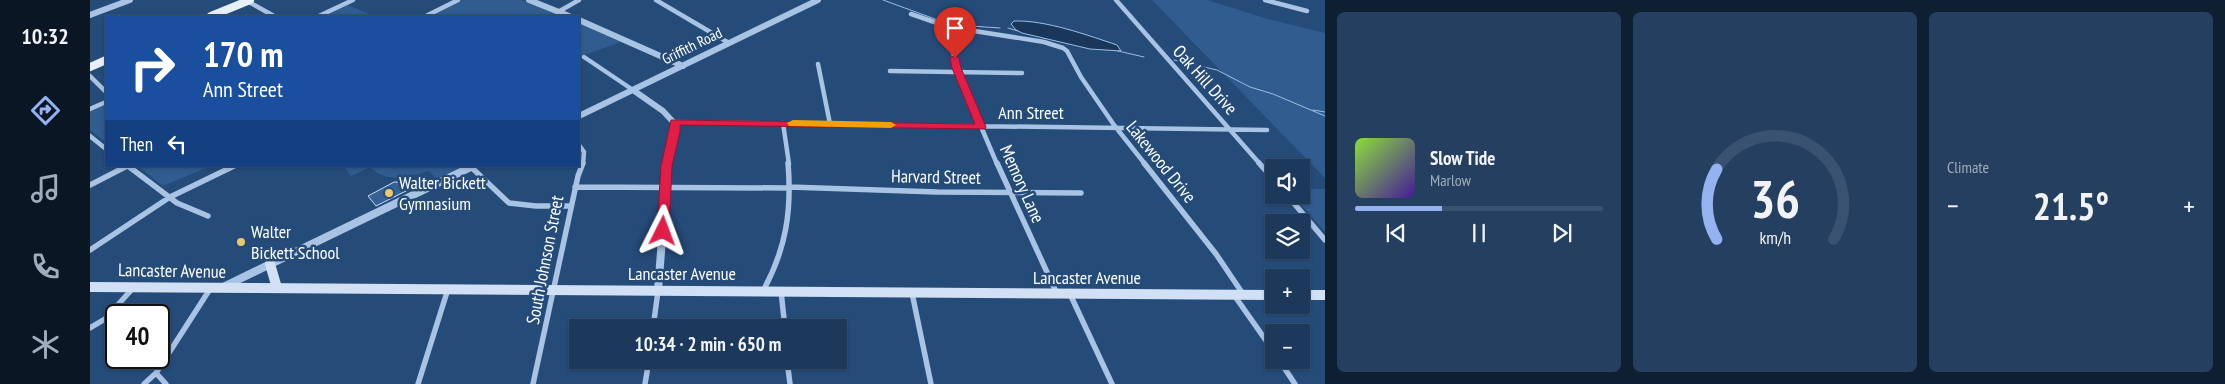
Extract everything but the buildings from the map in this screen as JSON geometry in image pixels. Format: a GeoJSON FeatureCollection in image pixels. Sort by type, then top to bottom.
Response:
{"type":"FeatureCollection","features":[{"type":"Feature","properties":{"kind":"main road"},"geometry":{"type":"LineString","coordinates":[[213,15],[247,0]]}},
{"type":"Feature","properties":{"kind":"main road"},"geometry":{"type":"LineString","coordinates":[[90,67],[105,60]]}},
{"type":"Feature","properties":{"kind":"main road"},"geometry":{"type":"LineString","coordinates":[[270,264],[277,288]]}},
{"type":"Feature","properties":{"kind":"main road","name":"Lancaster Avenue"},"geometry":{"type":"LineString","coordinates":[[90,287],[763,290],[912,293],[1265,295]]}},
{"type":"Feature","properties":{"kind":"main road"},"geometry":{"type":"LineString","coordinates":[[1310,295],[1325,295]]}},
{"type":"Feature","properties":{"kind":"street"},"geometry":{"type":"LineString","coordinates":[[90,15],[130,0]]}},
{"type":"Feature","properties":{"kind":"street"},"geometry":{"type":"LineString","coordinates":[[247,0],[272,15]]}},
{"type":"Feature","properties":{"kind":"street"},"geometry":{"type":"LineString","coordinates":[[321,15],[352,0]]}},
{"type":"Feature","properties":{"kind":"street"},"geometry":{"type":"LineString","coordinates":[[428,15],[458,0]]}},
{"type":"Feature","properties":{"kind":"street"},"geometry":{"type":"LineString","coordinates":[[529,0],[566,15]]}},
{"type":"Feature","properties":{"kind":"street"},"geometry":{"type":"LineString","coordinates":[[558,12],[579,0]]}},
{"type":"Feature","properties":{"kind":"street"},"geometry":{"type":"LineString","coordinates":[[656,0],[729,43]]}},
{"type":"Feature","properties":{"kind":"street","name":"Griffith Road"},"geometry":{"type":"LineString","coordinates":[[580,116],[818,0]]}},
{"type":"Feature","properties":{"kind":"street","name":"Oak Hill Drive"},"geometry":{"type":"LineString","coordinates":[[1116,0],[1265,170]]}},
{"type":"Feature","properties":{"kind":"street"},"geometry":{"type":"LineString","coordinates":[[1265,0],[1307,11]]}},
{"type":"Feature","properties":{"kind":"street"},"geometry":{"type":"LineString","coordinates":[[910,14],[949,27]]}},
{"type":"Feature","properties":{"kind":"street"},"geometry":{"type":"LineString","coordinates":[[580,20],[683,66]]}},
{"type":"Feature","properties":{"kind":"street","name":"Lakewood Drive"},"geometry":{"type":"LineString","coordinates":[[949,27],[1019,37],[1060,46],[1067,52],[1081,77],[1116,127],[1216,254],[1238,295],[1265,338]]}},
{"type":"Feature","properties":{"kind":"street","name":"Memory Lane"},"geometry":{"type":"LineString","coordinates":[[949,27],[958,72],[1057,294]]}},
{"type":"Feature","properties":{"kind":"street"},"geometry":{"type":"LineString","coordinates":[[584,57],[633,90],[675,122],[675,132],[667,166],[654,319]]}},
{"type":"Feature","properties":{"kind":"street"},"geometry":{"type":"LineString","coordinates":[[818,64],[830,124]]}},
{"type":"Feature","properties":{"kind":"street"},"geometry":{"type":"LineString","coordinates":[[890,71],[1022,73]]}},
{"type":"Feature","properties":{"kind":"street"},"geometry":{"type":"LineString","coordinates":[[90,76],[105,91]]}},
{"type":"Feature","properties":{"kind":"street"},"geometry":{"type":"LineString","coordinates":[[90,109],[105,102]]}},
{"type":"Feature","properties":{"kind":"street","name":"Ann Street"},"geometry":{"type":"LineString","coordinates":[[675,122],[1267,130]]}},
{"type":"Feature","properties":{"kind":"street"},"geometry":{"type":"LineString","coordinates":[[763,290],[783,249],[789,187],[783,123]]}},
{"type":"Feature","properties":{"kind":"street"},"geometry":{"type":"LineString","coordinates":[[90,136],[105,148]]}},
{"type":"Feature","properties":{"kind":"street","name":"South Johnson Street"},"geometry":{"type":"LineString","coordinates":[[533,384],[575,188],[585,157],[580,146]]}},
{"type":"Feature","properties":{"kind":"street"},"geometry":{"type":"LineString","coordinates":[[90,185],[126,167]]}},
{"type":"Feature","properties":{"kind":"street"},"geometry":{"type":"LineString","coordinates":[[129,167],[170,197],[198,214],[208,216]]}},
{"type":"Feature","properties":{"kind":"street"},"geometry":{"type":"LineString","coordinates":[[90,250],[170,197],[232,167]]}},
{"type":"Feature","properties":{"kind":"street"},"geometry":{"type":"LineString","coordinates":[[221,288],[472,167],[509,203],[536,206],[571,206]]}},
{"type":"Feature","properties":{"kind":"street","name":"Harvard Street"},"geometry":{"type":"LineString","coordinates":[[575,188],[789,187],[936,192],[1082,193]]}},
{"type":"Feature","properties":{"kind":"street"},"geometry":{"type":"LineString","coordinates":[[1295,204],[1325,240]]}},
{"type":"Feature","properties":{"kind":"street"},"geometry":{"type":"LineString","coordinates":[[90,328],[105,319],[134,287]]}},
{"type":"Feature","properties":{"kind":"street"},"geometry":{"type":"LineString","coordinates":[[144,384],[156,374],[210,288]]}},
{"type":"Feature","properties":{"kind":"street"},"geometry":{"type":"LineString","coordinates":[[418,384],[448,289]]}},
{"type":"Feature","properties":{"kind":"street"},"geometry":{"type":"LineString","coordinates":[[781,291],[784,319]]}},
{"type":"Feature","properties":{"kind":"street"},"geometry":{"type":"LineString","coordinates":[[912,293],[931,384]]}},
{"type":"Feature","properties":{"kind":"street"},"geometry":{"type":"LineString","coordinates":[[1070,294],[1112,384]]}},
{"type":"Feature","properties":{"kind":"street"},"geometry":{"type":"LineString","coordinates":[[645,384],[648,369]]}},
{"type":"Feature","properties":{"kind":"street"},"geometry":{"type":"LineString","coordinates":[[789,369],[790,384]]}},
{"type":"Feature","properties":{"kind":"street"},"geometry":{"type":"LineString","coordinates":[[1285,369],[1295,384]]}},
{"type":"Feature","properties":{"kind":"street"},"geometry":{"type":"LineString","coordinates":[[156,374],[166,384]]}},
{"type":"Feature","properties":{"kind":"shaded area"},"geometry":{"type":"Polygon","coordinates":[[[463,0],[521,0],[560,15],[433,15],[463,0]]]}},
{"type":"Feature","properties":{"kind":"shaded area"},"geometry":{"type":"Polygon","coordinates":[[[1152,0],[1207,0],[1268,19],[1325,33],[1325,178],[1310,163],[1310,159],[1307,159],[1152,0]]]}},
{"type":"Feature","properties":{"kind":"shaded area"},"geometry":{"type":"Polygon","coordinates":[[[348,5],[372,15],[326,15],[348,5]]]}},
{"type":"Feature","properties":{"kind":"shaded area"},"geometry":{"type":"Polygon","coordinates":[[[1014,21],[1039,23],[1066,29],[1117,45],[1121,51],[1090,49],[1022,33],[1011,24],[1014,21]]]}},
{"type":"Feature","properties":{"kind":"shaded area"},"geometry":{"type":"Polygon","coordinates":[[[580,23],[621,42],[580,57],[580,23]]]}},
{"type":"Feature","properties":{"kind":"shaded area"},"geometry":{"type":"Polygon","coordinates":[[[105,105],[105,141],[90,130],[90,111],[105,105]]]}},
{"type":"Feature","properties":{"kind":"shaded area"},"geometry":{"type":"Polygon","coordinates":[[[139,167],[209,167],[163,186],[139,167]]]}},
{"type":"Feature","properties":{"kind":"shaded area"},"geometry":{"type":"Polygon","coordinates":[[[345,167],[370,167],[351,176],[345,167]]]}},
{"type":"Feature","properties":{"kind":"shaded area"},"geometry":{"type":"Polygon","coordinates":[[[370,167],[461,167],[436,179],[429,171],[398,178],[383,176],[370,167]]]}},
{"type":"Feature","properties":{"kind":"shaded area"},"geometry":{"type":"Polygon","coordinates":[[[1310,189],[1325,189],[1325,232],[1301,204],[1310,204],[1310,189]]]}},
{"type":"Feature","properties":{"kind":"waterway"},"geometry":{"type":"LineString","coordinates":[[883,0],[946,23]]}},
{"type":"Feature","properties":{"kind":"waterway"},"geometry":{"type":"LineString","coordinates":[[952,24],[964,25]]}},
{"type":"Feature","properties":{"kind":"waterway"},"geometry":{"type":"LineString","coordinates":[[971,26],[1000,28]]}},
{"type":"Feature","properties":{"kind":"waterway"},"geometry":{"type":"LineString","coordinates":[[1008,28],[1018,31]]}},
{"type":"Feature","properties":{"kind":"waterway"},"geometry":{"type":"LineString","coordinates":[[1118,51],[1144,57]]}},
{"type":"Feature","properties":{"kind":"waterway"},"geometry":{"type":"LineString","coordinates":[[1174,60],[1217,70],[1250,87],[1273,94],[1325,116]]}},
{"type":"Feature","properties":{"kind":"waterway"},"geometry":{"type":"LineString","coordinates":[[1313,110],[1325,112]]}},
{"type":"Feature","properties":{"kind":"slow traffic"},"geometry":{"type":"LineString","coordinates":[[793,123],[891,125]]}},
{"type":"Feature","properties":{"kind":"place","name":"Walter Bickett Gymnasium"},"geometry":{"type":"Point","coordinates":[389,193]}},
{"type":"Feature","properties":{"kind":"place","name":"Walter Bickett School"},"geometry":{"type":"Point","coordinates":[241,242]}},
{"type":"Feature","properties":{"kind":"route"},"geometry":{"type":"LineString","coordinates":[[663,231],[667,166],[675,132],[675,122],[709,121],[981,127],[956,68],[955,58]]}}]}
